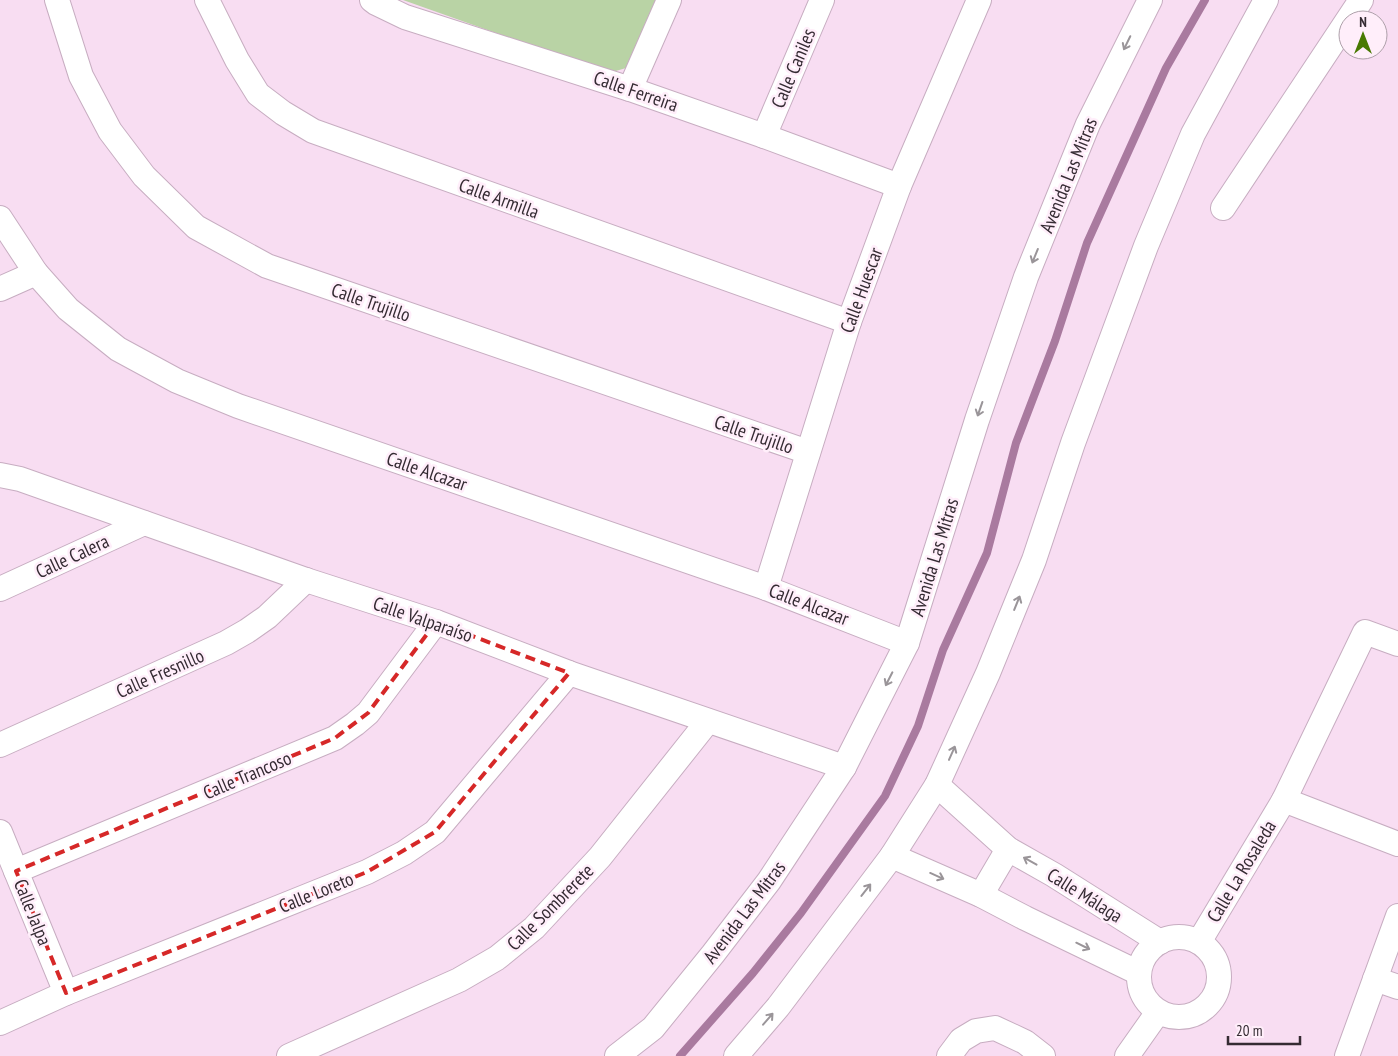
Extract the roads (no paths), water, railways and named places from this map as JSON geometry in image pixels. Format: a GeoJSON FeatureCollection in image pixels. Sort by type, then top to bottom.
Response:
{"type":"FeatureCollection","features":[{"type":"Feature","properties":{"kind":"street","name":"Calle Trujillo"},"geometry":{"type":"LineString","coordinates":[[57,0],[81,76],[110,132],[144,176],[196,227],[267,266],[808,452]]}},
{"type":"Feature","properties":{"kind":"street","name":"Calle Armilla"},"geometry":{"type":"LineString","coordinates":[[207,0],[237,60],[258,94],[313,132],[849,322]]}},
{"type":"Feature","properties":{"kind":"street","name":"Calle Ferreira"},"geometry":{"type":"LineString","coordinates":[[372,0],[405,17],[630,89],[899,186]]}},
{"type":"Feature","properties":{"kind":"street"},"geometry":{"type":"LineString","coordinates":[[630,89],[669,0]]}},
{"type":"Feature","properties":{"kind":"street","name":"Calle Caniles"},"geometry":{"type":"LineString","coordinates":[[764,136],[822,0]]}},
{"type":"Feature","properties":{"kind":"street","name":"Calle Huescar"},"geometry":{"type":"LineString","coordinates":[[766,588],[849,322],[899,186],[979,0]]}},
{"type":"Feature","properties":{"kind":"street","name":"Avenida Las Mitras"},"geometry":{"type":"LineString","coordinates":[[617,1056],[653,1028],[769,881],[844,767],[908,643],[977,420],[1026,278],[1088,124],[1150,0]]}},
{"type":"Feature","properties":{"kind":"street"},"geometry":{"type":"LineString","coordinates":[[736,1056],[778,1008],[892,856],[937,785],[988,673],[1034,560],[1073,443],[1146,246],[1193,134],[1266,0]]}},
{"type":"Feature","properties":{"kind":"street"},"geometry":{"type":"LineString","coordinates":[[1223,208],[1361,0]]}},
{"type":"Feature","properties":{"kind":"street","name":"Calle Alcazar"},"geometry":{"type":"LineString","coordinates":[[0,218],[36,273],[68,309],[118,349],[177,381],[247,409],[766,588],[908,643]]}},
{"type":"Feature","properties":{"kind":"street"},"geometry":{"type":"LineString","coordinates":[[0,289],[36,273]]}},
{"type":"Feature","properties":{"kind":"street","name":"Calle Valparaíso"},"geometry":{"type":"LineString","coordinates":[[0,475],[20,479],[306,580],[436,622],[569,673],[844,767]]}},
{"type":"Feature","properties":{"kind":"street","name":"Calle Calera"},"geometry":{"type":"LineString","coordinates":[[0,589],[144,523]]}},
{"type":"Feature","properties":{"kind":"street","name":"Calle Fresnillo"},"geometry":{"type":"LineString","coordinates":[[0,745],[226,643],[267,617],[306,580]]}},
{"type":"Feature","properties":{"kind":"street","name":"Calle Trancoso"},"geometry":{"type":"LineString","coordinates":[[16,871],[335,738],[368,714],[436,622]]}},
{"type":"Feature","properties":{"kind":"street","name":"Calle La Rosaleda"},"geometry":{"type":"LineString","coordinates":[[1198,942],[1284,800],[1365,632],[1398,644]]}},
{"type":"Feature","properties":{"kind":"street","name":"Calle Loreto"},"geometry":{"type":"LineString","coordinates":[[0,1023],[66,993],[367,872],[404,853],[435,832],[569,673]]}},
{"type":"Feature","properties":{"kind":"street","name":"Calle Sombrerete"},"geometry":{"type":"LineString","coordinates":[[289,1056],[458,980],[497,958],[534,928],[600,857],[708,721]]}},
{"type":"Feature","properties":{"kind":"street","name":"Calle Málaga"},"geometry":{"type":"LineString","coordinates":[[937,785],[1008,849],[1054,875],[1160,942]]}},
{"type":"Feature","properties":{"kind":"street"},"geometry":{"type":"LineString","coordinates":[[1284,800],[1398,844]]}},
{"type":"Feature","properties":{"kind":"street","name":"Calle Jalpa"},"geometry":{"type":"LineString","coordinates":[[0,832],[66,993]]}},
{"type":"Feature","properties":{"kind":"street"},"geometry":{"type":"LineString","coordinates":[[981,895],[1008,849]]}},
{"type":"Feature","properties":{"kind":"street"},"geometry":{"type":"LineString","coordinates":[[892,856],[981,895],[1139,973]]}},
{"type":"Feature","properties":{"kind":"street"},"geometry":{"type":"LineString","coordinates":[[1347,1056],[1398,916]]}},
{"type":"Feature","properties":{"kind":"street"},"geometry":{"type":"LineString","coordinates":[[1173,938],[1186,938],[1198,942],[1209,950],[1218,967],[1218,987],[1213,999],[1204,1009],[1192,1015],[1179,1017],[1158,1012],[1146,999],[1140,986],[1139,973],[1142,960],[1160,942],[1173,938]]}},
{"type":"Feature","properties":{"kind":"street"},"geometry":{"type":"LineString","coordinates":[[1375,979],[1398,987]]}},
{"type":"Feature","properties":{"kind":"street"},"geometry":{"type":"LineString","coordinates":[[1127,1056],[1158,1012]]}},
{"type":"Feature","properties":{"kind":"street"},"geometry":{"type":"LineString","coordinates":[[949,1056],[961,1040],[976,1030],[995,1028],[1025,1042],[1043,1056]]}},
{"type":"Feature","properties":{"kind":"waterway"},"geometry":{"type":"LineString","coordinates":[[680,1056],[753,973],[801,913],[885,796],[918,726],[943,650],[987,553],[1016,443],[1055,341],[1087,243],[1166,68],[1205,0]]}}]}
